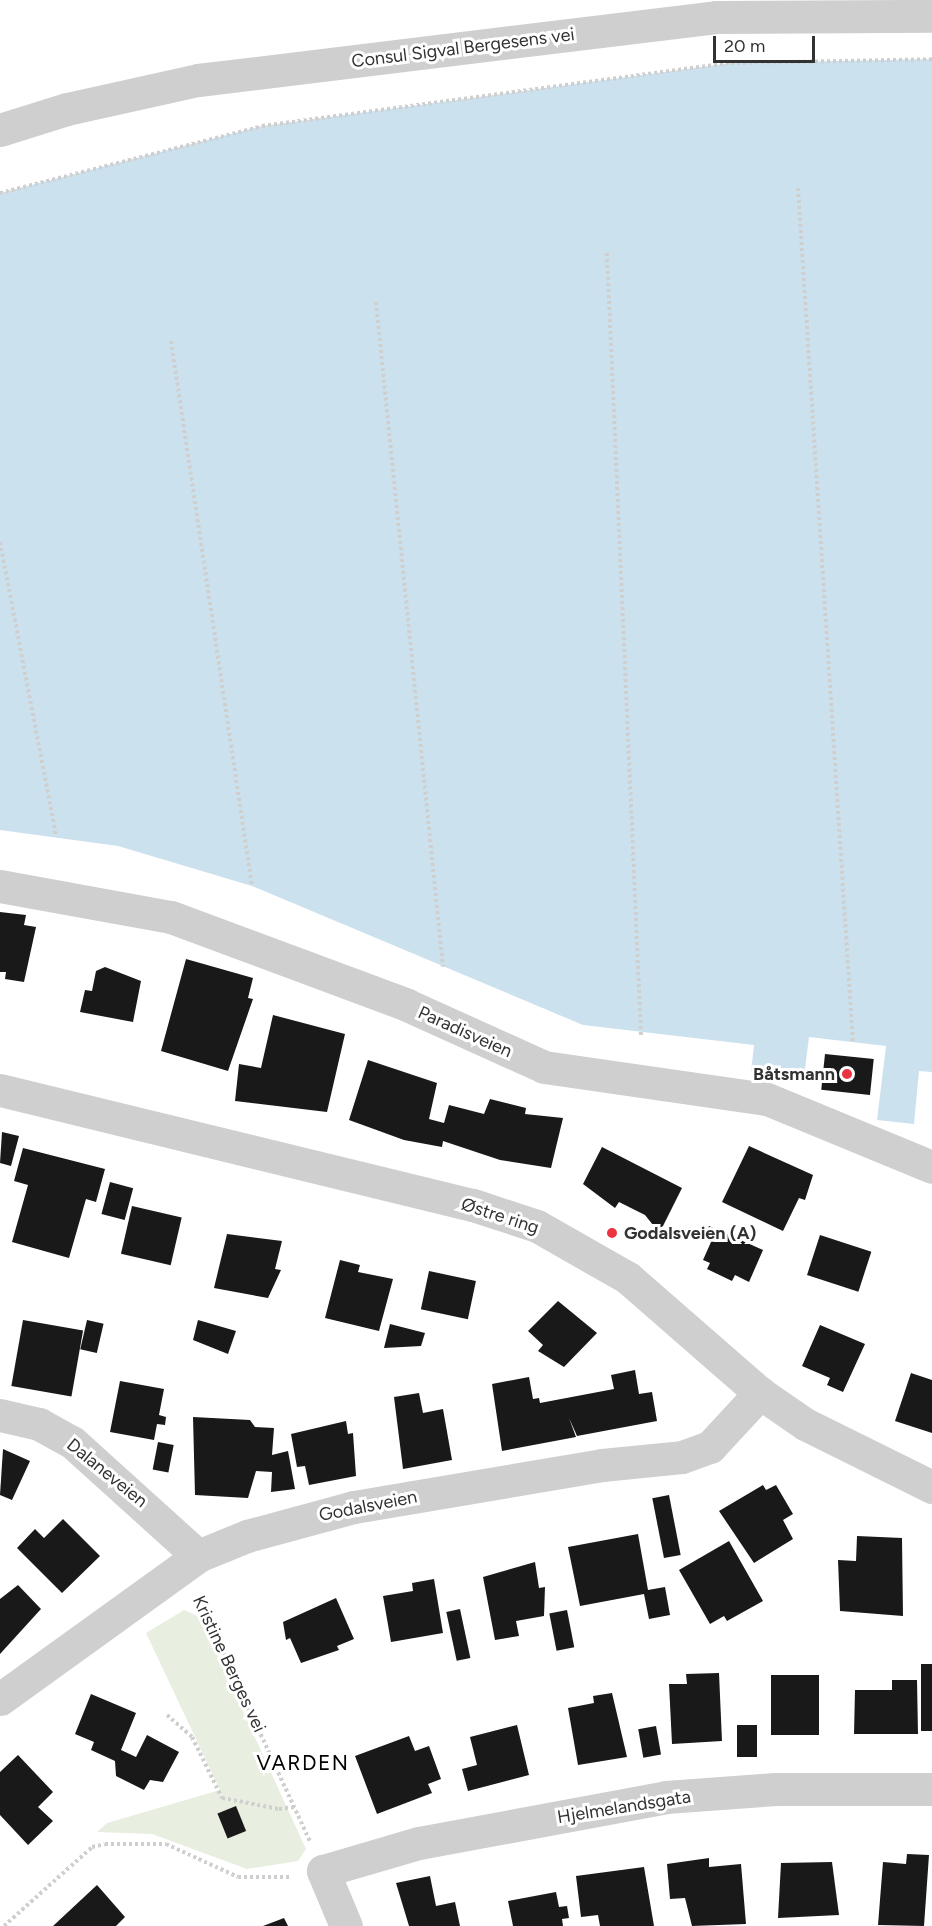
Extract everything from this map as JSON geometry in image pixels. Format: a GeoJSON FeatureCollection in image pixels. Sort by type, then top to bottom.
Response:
{"type":"FeatureCollection","features":[{"type":"Feature","properties":{"kind":"street","name":"Consul Sigval Bergesens vei"},"geometry":{"type":"LineString","coordinates":[[0,130],[67,109],[209,79],[716,17],[932,16]]}},
{"type":"Feature","properties":{"kind":"street","name":"Paradisveien"},"geometry":{"type":"LineString","coordinates":[[0,886],[171,917],[407,1005],[544,1067],[767,1099],[932,1167]]}},
{"type":"Feature","properties":{"kind":"street","name":"Østre ring"},"geometry":{"type":"LineString","coordinates":[[0,1090],[472,1205],[537,1226],[628,1278],[760,1393],[834,1443],[932,1487]]}},
{"type":"Feature","properties":{"kind":"street","name":"Godalsveien"},"geometry":{"type":"LineString","coordinates":[[0,1699],[191,1562],[246,1536],[354,1507],[602,1465],[682,1457],[710,1448],[760,1393]]}},
{"type":"Feature","properties":{"kind":"street","name":"Dalaneveien"},"geometry":{"type":"LineString","coordinates":[[0,1415],[39,1424],[72,1442],[191,1562]]}},
{"type":"Feature","properties":{"kind":"street","name":"Hjelmelandsgata"},"geometry":{"type":"LineString","coordinates":[[323,1872],[419,1843],[666,1797],[777,1789],[932,1789]]}},
{"type":"Feature","properties":{"kind":"street"},"geometry":{"type":"LineString","coordinates":[[323,1872],[346,1926]]}},
{"type":"Feature","properties":{"kind":"path"},"geometry":{"type":"LineString","coordinates":[[0,193],[262,126],[731,63],[932,59]]}},
{"type":"Feature","properties":{"kind":"path"},"geometry":{"type":"LineString","coordinates":[[798,188],[853,1042]]}},
{"type":"Feature","properties":{"kind":"path"},"geometry":{"type":"LineString","coordinates":[[608,253],[641,1036]]}},
{"type":"Feature","properties":{"kind":"path"},"geometry":{"type":"LineString","coordinates":[[376,302],[443,967]]}},
{"type":"Feature","properties":{"kind":"path"},"geometry":{"type":"LineString","coordinates":[[171,341],[252,886]]}},
{"type":"Feature","properties":{"kind":"path"},"geometry":{"type":"LineString","coordinates":[[0,543],[56,835]]}},
{"type":"Feature","properties":{"kind":"path","name":"Kristine Berges vei"},"geometry":{"type":"LineString","coordinates":[[191,1562],[323,1872]]}},
{"type":"Feature","properties":{"kind":"path"},"geometry":{"type":"LineString","coordinates":[[167,1715],[192,1737],[222,1798],[279,1809],[294,1806]]}},
{"type":"Feature","properties":{"kind":"path"},"geometry":{"type":"LineString","coordinates":[[4,1926],[92,1847],[105,1844],[166,1844],[238,1876],[261,1880],[323,1872]]}},
{"type":"Feature","properties":{"kind":"green space"},"geometry":{"type":"Polygon","coordinates":[[[184,1610],[200,1617],[306,1849],[298,1861],[247,1869],[152,1834],[97,1832],[107,1823],[220,1790],[146,1633],[184,1610]]]}},
{"type":"Feature","properties":{"kind":"water"},"geometry":{"type":"Polygon","coordinates":[[[932,59],[932,1072],[919,1071],[914,1124],[877,1120],[886,1046],[809,1037],[804,1077],[751,1072],[754,1045],[583,1025],[252,886],[118,846],[0,830],[0,193],[262,126],[731,63],[932,59]]]}},
{"type":"Feature","properties":{"kind":"building"},"geometry":{"type":"Polygon","coordinates":[[[0,912],[26,915],[24,925],[36,927],[24,982],[5,979],[6,972],[0,972],[0,912]]]}},
{"type":"Feature","properties":{"kind":"building"},"geometry":{"type":"Polygon","coordinates":[[[186,959],[253,978],[248,998],[253,999],[228,1071],[161,1051],[186,959]]]}},
{"type":"Feature","properties":{"kind":"building"},"geometry":{"type":"Polygon","coordinates":[[[105,967],[141,981],[133,1022],[80,1012],[85,990],[92,991],[96,971],[105,967]]]}},
{"type":"Feature","properties":{"kind":"building"},"geometry":{"type":"Polygon","coordinates":[[[273,1015],[345,1034],[327,1112],[235,1101],[239,1064],[261,1068],[273,1015]]]}},
{"type":"Feature","properties":{"kind":"building","name":"Båtsmann"},"geometry":{"type":"Polygon","coordinates":[[[825,1054],[874,1059],[870,1095],[821,1090],[825,1054]]]}},
{"type":"Feature","properties":{"kind":"building"},"geometry":{"type":"Polygon","coordinates":[[[368,1060],[437,1083],[429,1119],[444,1123],[449,1105],[484,1114],[490,1099],[526,1108],[525,1114],[563,1118],[551,1168],[500,1160],[443,1141],[442,1147],[404,1140],[349,1120],[368,1060]]]}},
{"type":"Feature","properties":{"kind":"building"},"geometry":{"type":"Polygon","coordinates":[[[2,1132],[19,1136],[11,1166],[0,1163],[2,1132]]]}},
{"type":"Feature","properties":{"kind":"building"},"geometry":{"type":"Polygon","coordinates":[[[749,1146],[813,1175],[805,1200],[799,1198],[783,1231],[722,1202],[749,1146]]]}},
{"type":"Feature","properties":{"kind":"building"},"geometry":{"type":"Polygon","coordinates":[[[602,1147],[682,1188],[663,1226],[657,1230],[645,1215],[619,1202],[615,1208],[583,1184],[602,1147]]]}},
{"type":"Feature","properties":{"kind":"building"},"geometry":{"type":"Polygon","coordinates":[[[23,1148],[105,1169],[96,1202],[86,1199],[69,1258],[12,1242],[28,1185],[14,1181],[23,1148]]]}},
{"type":"Feature","properties":{"kind":"building"},"geometry":{"type":"Polygon","coordinates":[[[110,1182],[133,1188],[125,1220],[101,1214],[110,1182]]]}},
{"type":"Feature","properties":{"kind":"building"},"geometry":{"type":"Polygon","coordinates":[[[132,1206],[182,1217],[171,1265],[121,1254],[132,1206]]]}},
{"type":"Feature","properties":{"kind":"building"},"geometry":{"type":"Polygon","coordinates":[[[709,1226],[763,1250],[749,1282],[735,1275],[732,1281],[707,1269],[710,1263],[703,1260],[711,1242],[703,1238],[709,1226]]]}},
{"type":"Feature","properties":{"kind":"building"},"geometry":{"type":"Polygon","coordinates":[[[227,1234],[282,1241],[275,1269],[281,1270],[268,1298],[214,1288],[227,1234]]]}},
{"type":"Feature","properties":{"kind":"building"},"geometry":{"type":"Polygon","coordinates":[[[820,1235],[871,1252],[858,1292],[807,1275],[820,1235]]]}},
{"type":"Feature","properties":{"kind":"building"},"geometry":{"type":"Polygon","coordinates":[[[340,1260],[360,1265],[358,1272],[393,1279],[379,1331],[325,1318],[340,1260]]]}},
{"type":"Feature","properties":{"kind":"building"},"geometry":{"type":"Polygon","coordinates":[[[429,1271],[476,1281],[468,1319],[421,1309],[429,1271]]]}},
{"type":"Feature","properties":{"kind":"building"},"geometry":{"type":"Polygon","coordinates":[[[558,1301],[597,1333],[564,1367],[538,1351],[543,1345],[528,1331],[558,1301]]]}},
{"type":"Feature","properties":{"kind":"building"},"geometry":{"type":"Polygon","coordinates":[[[23,1320],[83,1331],[71,1397],[11,1386],[23,1320]]]}},
{"type":"Feature","properties":{"kind":"building"},"geometry":{"type":"Polygon","coordinates":[[[87,1320],[104,1324],[97,1353],[80,1349],[87,1320]]]}},
{"type":"Feature","properties":{"kind":"building"},"geometry":{"type":"Polygon","coordinates":[[[198,1320],[236,1331],[228,1354],[193,1340],[198,1320]]]}},
{"type":"Feature","properties":{"kind":"building"},"geometry":{"type":"Polygon","coordinates":[[[390,1324],[425,1333],[421,1346],[384,1348],[390,1324]]]}},
{"type":"Feature","properties":{"kind":"building"},"geometry":{"type":"Polygon","coordinates":[[[820,1325],[865,1344],[843,1392],[827,1385],[830,1378],[802,1366],[820,1325]]]}},
{"type":"Feature","properties":{"kind":"building"},"geometry":{"type":"Polygon","coordinates":[[[635,1370],[639,1394],[652,1392],[657,1421],[577,1436],[569,1418],[576,1437],[502,1451],[492,1384],[529,1377],[533,1399],[539,1398],[540,1403],[614,1389],[611,1375],[635,1370]]]}},
{"type":"Feature","properties":{"kind":"building"},"geometry":{"type":"Polygon","coordinates":[[[911,1373],[932,1380],[932,1433],[895,1421],[911,1373]]]}},
{"type":"Feature","properties":{"kind":"building"},"geometry":{"type":"Polygon","coordinates":[[[120,1381],[164,1389],[159,1415],[166,1417],[165,1425],[157,1424],[154,1440],[110,1432],[120,1381]]]}},
{"type":"Feature","properties":{"kind":"building"},"geometry":{"type":"Polygon","coordinates":[[[419,1393],[423,1413],[443,1409],[452,1460],[403,1469],[394,1397],[419,1393]]]}},
{"type":"Feature","properties":{"kind":"building"},"geometry":{"type":"Polygon","coordinates":[[[193,1417],[250,1420],[255,1427],[274,1428],[272,1455],[288,1451],[295,1489],[271,1492],[272,1472],[256,1471],[248,1498],[195,1495],[193,1417]]]}},
{"type":"Feature","properties":{"kind":"building"},"geometry":{"type":"Polygon","coordinates":[[[346,1421],[348,1434],[353,1433],[356,1476],[309,1485],[305,1466],[297,1467],[291,1434],[346,1421]]]}},
{"type":"Feature","properties":{"kind":"building"},"geometry":{"type":"Polygon","coordinates":[[[158,1442],[174,1445],[168,1473],[153,1469],[158,1442]]]}},
{"type":"Feature","properties":{"kind":"building"},"geometry":{"type":"Polygon","coordinates":[[[3,1449],[30,1461],[12,1500],[0,1495],[3,1449]]]}},
{"type":"Feature","properties":{"kind":"building"},"geometry":{"type":"Polygon","coordinates":[[[763,1485],[766,1490],[776,1485],[793,1514],[783,1520],[793,1539],[754,1563],[719,1511],[763,1485]]]}},
{"type":"Feature","properties":{"kind":"building"},"geometry":{"type":"Polygon","coordinates":[[[669,1495],[681,1555],[664,1558],[652,1498],[669,1495]]]}},
{"type":"Feature","properties":{"kind":"building"},"geometry":{"type":"Polygon","coordinates":[[[63,1519],[100,1556],[62,1593],[17,1548],[35,1529],[44,1538],[63,1519]]]}},
{"type":"Feature","properties":{"kind":"building"},"geometry":{"type":"Polygon","coordinates":[[[638,1534],[648,1590],[665,1587],[670,1615],[649,1619],[644,1594],[580,1606],[568,1547],[638,1534]]]}},
{"type":"Feature","properties":{"kind":"building"},"geometry":{"type":"Polygon","coordinates":[[[857,1536],[902,1538],[903,1616],[840,1611],[838,1560],[856,1561],[857,1536]]]}},
{"type":"Feature","properties":{"kind":"building"},"geometry":{"type":"Polygon","coordinates":[[[729,1541],[763,1601],[727,1621],[724,1616],[710,1624],[679,1570],[729,1541]]]}},
{"type":"Feature","properties":{"kind":"building"},"geometry":{"type":"Polygon","coordinates":[[[535,1562],[539,1588],[545,1587],[544,1616],[516,1621],[519,1636],[495,1640],[483,1577],[535,1562]]]}},
{"type":"Feature","properties":{"kind":"building"},"geometry":{"type":"Polygon","coordinates":[[[434,1579],[443,1633],[391,1642],[383,1596],[413,1591],[412,1583],[434,1579]]]}},
{"type":"Feature","properties":{"kind":"building"},"geometry":{"type":"Polygon","coordinates":[[[18,1585],[41,1609],[0,1654],[0,1599],[18,1585]]]}},
{"type":"Feature","properties":{"kind":"building"},"geometry":{"type":"Polygon","coordinates":[[[336,1598],[354,1639],[337,1646],[339,1650],[301,1663],[290,1638],[286,1640],[283,1622],[336,1598]]]}},
{"type":"Feature","properties":{"kind":"building"},"geometry":{"type":"Polygon","coordinates":[[[460,1609],[470,1658],[457,1661],[446,1612],[460,1609]]]}},
{"type":"Feature","properties":{"kind":"building"},"geometry":{"type":"Polygon","coordinates":[[[567,1610],[574,1647],[557,1651],[549,1613],[567,1610]]]}},
{"type":"Feature","properties":{"kind":"building"},"geometry":{"type":"Polygon","coordinates":[[[921,1664],[932,1664],[932,1731],[921,1731],[921,1664]]]}},
{"type":"Feature","properties":{"kind":"building"},"geometry":{"type":"Polygon","coordinates":[[[719,1673],[722,1741],[672,1744],[669,1684],[687,1684],[686,1674],[719,1673]]]}},
{"type":"Feature","properties":{"kind":"building"},"geometry":{"type":"Polygon","coordinates":[[[771,1675],[819,1675],[819,1735],[771,1735],[771,1675]]]}},
{"type":"Feature","properties":{"kind":"building"},"geometry":{"type":"Polygon","coordinates":[[[892,1680],[917,1680],[918,1734],[854,1734],[855,1690],[892,1690],[892,1680]]]}},
{"type":"Feature","properties":{"kind":"building"},"geometry":{"type":"Polygon","coordinates":[[[612,1693],[627,1757],[578,1765],[568,1708],[594,1703],[593,1696],[612,1693]]]}},
{"type":"Feature","properties":{"kind":"building"},"geometry":{"type":"Polygon","coordinates":[[[91,1694],[136,1713],[121,1750],[136,1757],[147,1735],[179,1752],[163,1782],[150,1780],[144,1790],[116,1776],[115,1761],[91,1750],[94,1742],[75,1734],[91,1694]]]}},
{"type":"Feature","properties":{"kind":"building"},"geometry":{"type":"Polygon","coordinates":[[[517,1725],[529,1775],[468,1791],[462,1769],[477,1765],[470,1737],[517,1725]]]}},
{"type":"Feature","properties":{"kind":"building"},"geometry":{"type":"Polygon","coordinates":[[[737,1725],[757,1725],[757,1757],[737,1757],[737,1725]]]}},
{"type":"Feature","properties":{"kind":"building"},"geometry":{"type":"Polygon","coordinates":[[[656,1726],[661,1755],[643,1758],[638,1729],[656,1726]]]}},
{"type":"Feature","properties":{"kind":"building"},"geometry":{"type":"Polygon","coordinates":[[[409,1736],[415,1751],[429,1746],[441,1779],[428,1784],[432,1793],[377,1814],[355,1756],[409,1736]]]}},
{"type":"Feature","properties":{"kind":"building"},"geometry":{"type":"Polygon","coordinates":[[[18,1755],[53,1792],[38,1807],[53,1821],[28,1845],[0,1815],[0,1772],[18,1755]]]}},
{"type":"Feature","properties":{"kind":"building"},"geometry":{"type":"Polygon","coordinates":[[[236,1806],[246,1831],[228,1839],[217,1813],[236,1806]]]}},
{"type":"Feature","properties":{"kind":"building"},"geometry":{"type":"Polygon","coordinates":[[[907,1854],[929,1855],[924,1926],[878,1925],[883,1862],[906,1864],[907,1854]]]}},
{"type":"Feature","properties":{"kind":"building"},"geometry":{"type":"Polygon","coordinates":[[[709,1858],[709,1867],[741,1864],[746,1924],[692,1926],[685,1898],[670,1899],[667,1864],[709,1858]]]}},
{"type":"Feature","properties":{"kind":"building"},"geometry":{"type":"Polygon","coordinates":[[[832,1862],[839,1915],[778,1918],[781,1863],[832,1862]]]}},
{"type":"Feature","properties":{"kind":"building"},"geometry":{"type":"Polygon","coordinates":[[[644,1867],[654,1926],[600,1926],[598,1915],[581,1917],[576,1876],[644,1867]]]}},
{"type":"Feature","properties":{"kind":"building"},"geometry":{"type":"Polygon","coordinates":[[[430,1876],[436,1906],[455,1902],[460,1926],[409,1926],[396,1883],[430,1876]]]}},
{"type":"Feature","properties":{"kind":"building"},"geometry":{"type":"Polygon","coordinates":[[[97,1885],[125,1917],[116,1926],[53,1926],[97,1885]]]}},
{"type":"Feature","properties":{"kind":"building"},"geometry":{"type":"Polygon","coordinates":[[[556,1892],[559,1907],[567,1906],[569,1918],[562,1919],[563,1926],[513,1926],[508,1901],[556,1892]]]}},
{"type":"Feature","properties":{"kind":"building"},"geometry":{"type":"Polygon","coordinates":[[[284,1918],[288,1926],[263,1926],[284,1918]]]}},
{"type":"Feature","properties":{"kind":"place","name":"Båtsmann"},"geometry":{"type":"Point","coordinates":[847,1074]}},
{"type":"Feature","properties":{"kind":"place","name":"Godalsveien (A)"},"geometry":{"type":"Point","coordinates":[612,1233]}},
{"type":"Feature","properties":{"kind":"district","name":"VARDEN"},"geometry":{"type":"Point","coordinates":[303,1763]}}]}
